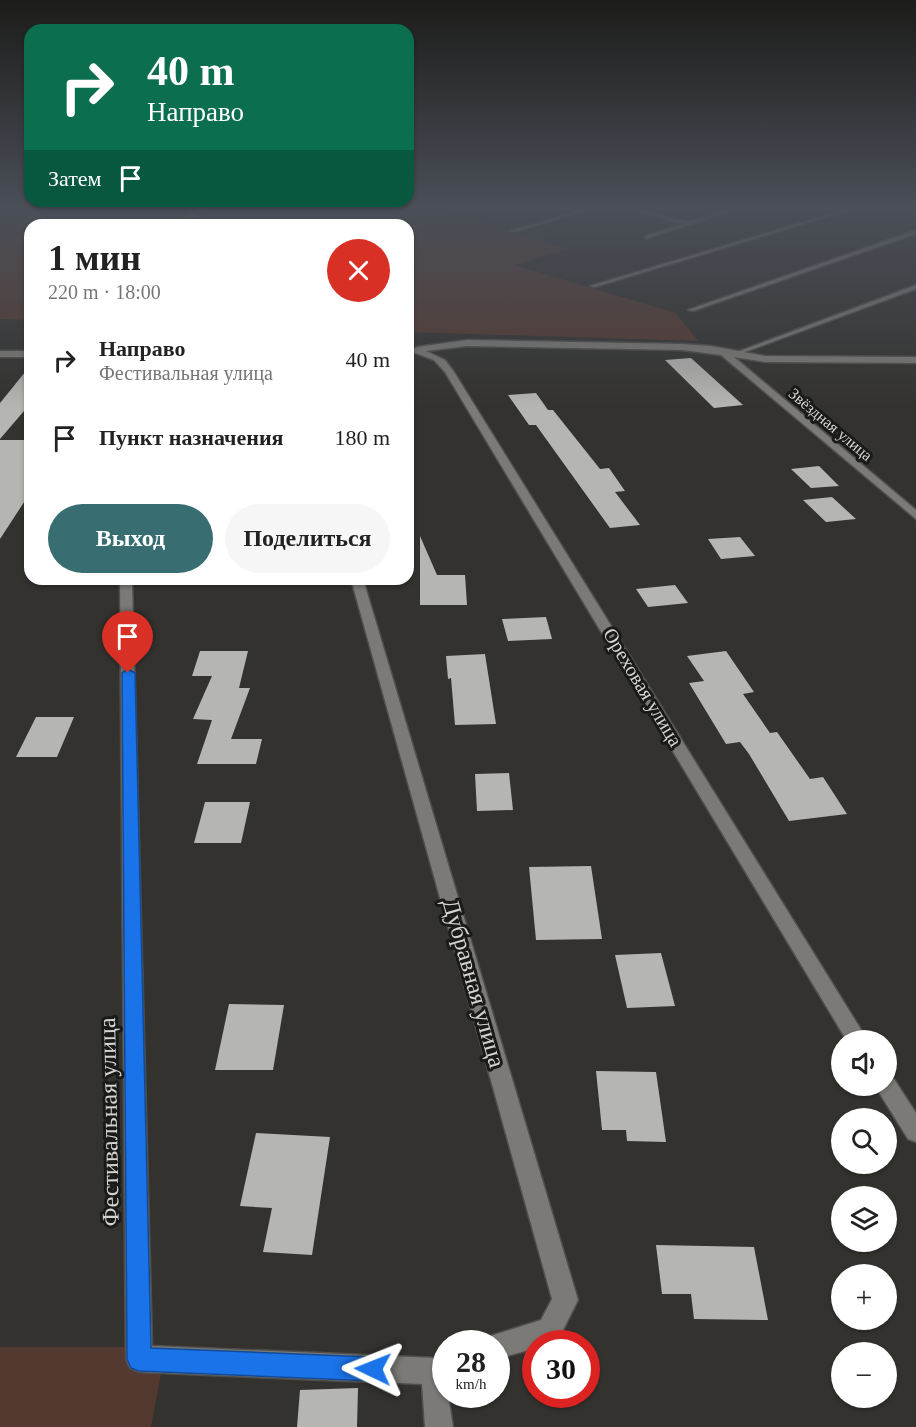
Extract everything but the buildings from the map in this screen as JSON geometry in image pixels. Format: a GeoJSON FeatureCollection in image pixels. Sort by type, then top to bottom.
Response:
{"type":"FeatureCollection","features":[{"type":"Feature","properties":{"kind":"street"},"geometry":{"type":"LineString","coordinates":[[414,350],[443,344],[485,343],[690,347],[765,359],[916,360]]}},
{"type":"Feature","properties":{"kind":"street","name":"Ореховая улица"},"geometry":{"type":"LineString","coordinates":[[414,352],[439,358],[447,367],[457,388],[595,609],[851,1030]]}},
{"type":"Feature","properties":{"kind":"street"},"geometry":{"type":"LineString","coordinates":[[0,354],[24,354]]}},
{"type":"Feature","properties":{"kind":"street","name":"Звёздная улица"},"geometry":{"type":"LineString","coordinates":[[727,354],[916,516]]}},
{"type":"Feature","properties":{"kind":"street","name":"Фестивальная улица"},"geometry":{"type":"LineString","coordinates":[[126,585],[139,1359],[432,1370]]}},
{"type":"Feature","properties":{"kind":"street","name":"Дубравная улица"},"geometry":{"type":"LineString","coordinates":[[359,585],[566,1300],[549,1331],[510,1342]]}},
{"type":"Feature","properties":{"kind":"street"},"geometry":{"type":"LineString","coordinates":[[893,1096],[916,1132]]}},
{"type":"Feature","properties":{"kind":"street"},"geometry":{"type":"LineString","coordinates":[[437,1408],[439,1427]]}},
{"type":"Feature","properties":{"kind":"lane"},"geometry":{"type":"LineString","coordinates":[[593,286],[635,274]]}},
{"type":"Feature","properties":{"kind":"lane"},"geometry":{"type":"LineString","coordinates":[[691,310],[796,274]]}},
{"type":"Feature","properties":{"kind":"lane"},"geometry":{"type":"LineString","coordinates":[[727,354],[916,287]]}},
{"type":"Feature","properties":{"kind":"shaded area"},"geometry":{"type":"Polygon","coordinates":[[[0,274],[24,274],[24,320],[0,319],[0,274]]]}},
{"type":"Feature","properties":{"kind":"shaded area"},"geometry":{"type":"Polygon","coordinates":[[[414,274],[543,274],[676,313],[698,341],[414,332],[414,274]]]}},
{"type":"Feature","properties":{"kind":"shaded area"},"geometry":{"type":"Polygon","coordinates":[[[0,1347],[166,1347],[151,1427],[0,1427],[0,1347]]]}},
{"type":"Feature","properties":{"kind":"route"},"geometry":{"type":"LineString","coordinates":[[128,673],[139,1359],[373,1369]]}}]}
